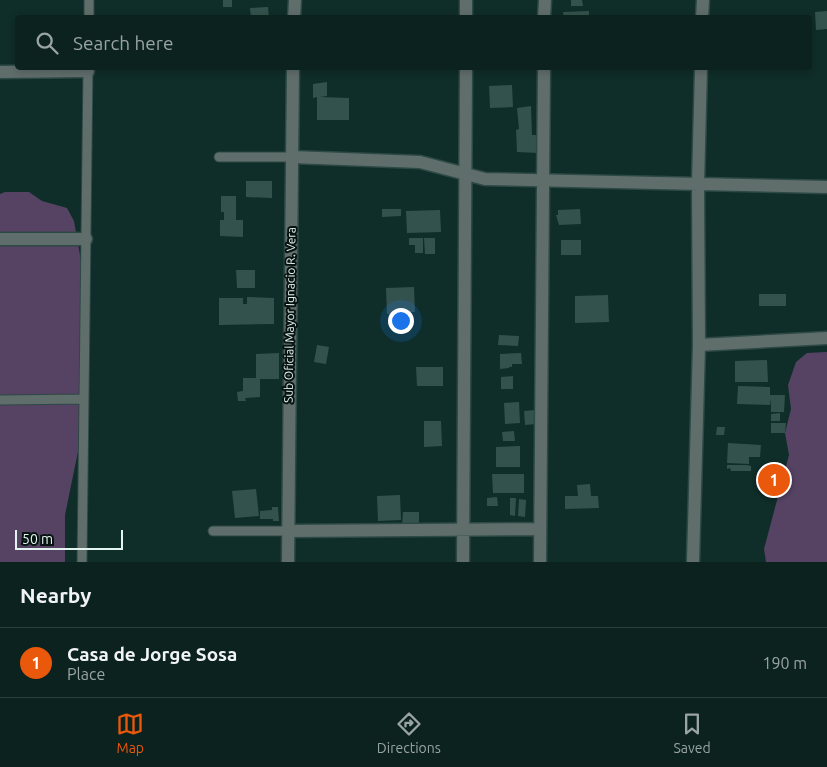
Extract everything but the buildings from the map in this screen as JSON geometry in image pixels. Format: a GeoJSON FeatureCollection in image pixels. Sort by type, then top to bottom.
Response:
{"type":"FeatureCollection","features":[{"type":"Feature","properties":{"kind":"street"},"geometry":{"type":"LineString","coordinates":[[294,15],[295,0]]}},
{"type":"Feature","properties":{"kind":"street"},"geometry":{"type":"LineString","coordinates":[[466,0],[466,15]]}},
{"type":"Feature","properties":{"kind":"street"},"geometry":{"type":"LineString","coordinates":[[544,15],[545,0]]}},
{"type":"Feature","properties":{"kind":"street"},"geometry":{"type":"LineString","coordinates":[[702,15],[703,0]]}},
{"type":"Feature","properties":{"kind":"street"},"geometry":{"type":"LineString","coordinates":[[0,72],[59,70]]}},
{"type":"Feature","properties":{"kind":"street","name":"Sub Oficial Mayor Ignacio R. Vera"},"geometry":{"type":"LineString","coordinates":[[288,562],[293,70]]}},
{"type":"Feature","properties":{"kind":"street"},"geometry":{"type":"LineString","coordinates":[[463,562],[466,70]]}},
{"type":"Feature","properties":{"kind":"street"},"geometry":{"type":"LineString","coordinates":[[540,562],[544,70]]}},
{"type":"Feature","properties":{"kind":"street"},"geometry":{"type":"LineString","coordinates":[[694,562],[699,345],[698,184],[701,70]]}},
{"type":"Feature","properties":{"kind":"street"},"geometry":{"type":"LineString","coordinates":[[292,157],[420,162],[485,179],[827,187]]}},
{"type":"Feature","properties":{"kind":"street"},"geometry":{"type":"LineString","coordinates":[[0,239],[86,239]]}},
{"type":"Feature","properties":{"kind":"street"},"geometry":{"type":"LineString","coordinates":[[699,345],[827,338]]}},
{"type":"Feature","properties":{"kind":"street"},"geometry":{"type":"LineString","coordinates":[[288,530],[540,529]]}},
{"type":"Feature","properties":{"kind":"lane"},"geometry":{"type":"LineString","coordinates":[[89,0],[89,15]]}},
{"type":"Feature","properties":{"kind":"lane"},"geometry":{"type":"LineString","coordinates":[[82,562],[88,70]]}},
{"type":"Feature","properties":{"kind":"lane"},"geometry":{"type":"LineString","coordinates":[[219,157],[292,157]]}},
{"type":"Feature","properties":{"kind":"lane"},"geometry":{"type":"LineString","coordinates":[[0,400],[84,399]]}},
{"type":"Feature","properties":{"kind":"lane"},"geometry":{"type":"LineString","coordinates":[[213,531],[288,530]]}},
{"type":"Feature","properties":{"kind":"shaded area"},"geometry":{"type":"Polygon","coordinates":[[[5,192],[29,192],[42,201],[67,208],[74,221],[85,284],[81,437],[65,515],[65,562],[0,562],[0,194],[5,192]]]}},
{"type":"Feature","properties":{"kind":"shaded area"},"geometry":{"type":"Polygon","coordinates":[[[827,352],[827,562],[766,562],[764,549],[789,455],[785,433],[791,409],[788,385],[796,362],[807,353],[827,352]]]}},
{"type":"Feature","properties":{"kind":"place","name":"Casa de Jorge Sosa"},"geometry":{"type":"Point","coordinates":[774,480]}}]}
